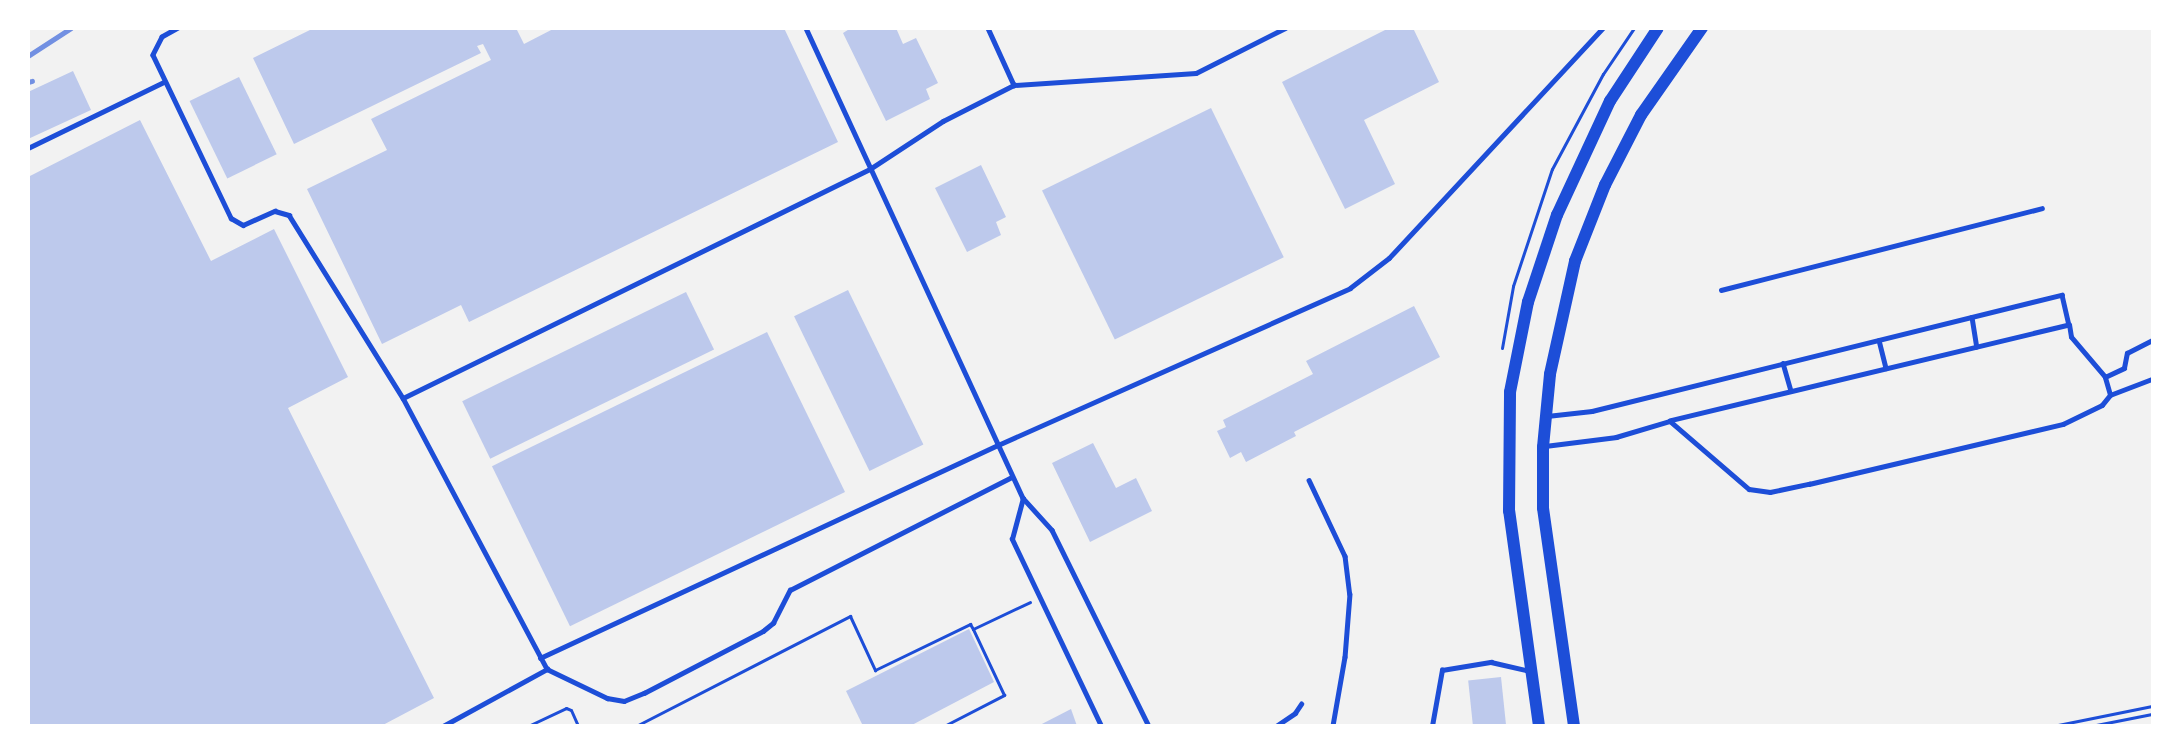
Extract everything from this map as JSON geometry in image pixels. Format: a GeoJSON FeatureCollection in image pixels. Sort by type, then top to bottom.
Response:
{"type":"FeatureCollection","features":[{"type":"Feature","properties":{"kind":"main road"},"geometry":{"type":"LineString","coordinates":[[1539,726],[1509,511],[1510,392],[1518,347],[1541,258],[1574,172],[1610,101],[1658,28]]}},
{"type":"Feature","properties":{"kind":"main road"},"geometry":{"type":"LineString","coordinates":[[1574,726],[1547,552],[1543,447],[1544,416],[1566,296],[1590,223],[1641,115],[1702,28]]}},
{"type":"Feature","properties":{"kind":"lane"},"geometry":{"type":"LineString","coordinates":[[178,28],[155,44],[153,55],[231,218],[243,225],[275,211],[289,215],[403,398],[547,669],[607,698],[624,701],[644,693],[763,631],[773,623],[790,590],[1012,477]]}},
{"type":"Feature","properties":{"kind":"lane"},"geometry":{"type":"LineString","coordinates":[[806,28],[1012,477],[1023,498],[1052,530],[1149,726]]}},
{"type":"Feature","properties":{"kind":"lane"},"geometry":{"type":"LineString","coordinates":[[988,28],[1014,85]]}},
{"type":"Feature","properties":{"kind":"lane"},"geometry":{"type":"LineString","coordinates":[[403,398],[870,169],[943,121],[1014,85],[1196,73],[1285,28]]}},
{"type":"Feature","properties":{"kind":"lane"},"geometry":{"type":"LineString","coordinates":[[540,658],[998,445],[1373,275],[1604,28]]}},
{"type":"Feature","properties":{"kind":"lane"},"geometry":{"type":"LineString","coordinates":[[28,148],[164,82]]}},
{"type":"Feature","properties":{"kind":"lane"},"geometry":{"type":"LineString","coordinates":[[1721,290],[2042,208]]}},
{"type":"Feature","properties":{"kind":"lane"},"geometry":{"type":"LineString","coordinates":[[1544,416],[1592,411],[2062,295],[2071,336],[2105,377],[2110,395]]}},
{"type":"Feature","properties":{"kind":"lane"},"geometry":{"type":"LineString","coordinates":[[1972,317],[1977,347]]}},
{"type":"Feature","properties":{"kind":"lane"},"geometry":{"type":"LineString","coordinates":[[1543,447],[1616,437],[1791,391],[2069,326]]}},
{"type":"Feature","properties":{"kind":"lane"},"geometry":{"type":"LineString","coordinates":[[1880,340],[1886,368]]}},
{"type":"Feature","properties":{"kind":"lane"},"geometry":{"type":"LineString","coordinates":[[2105,377],[2124,368],[2127,354],[2152,340]]}},
{"type":"Feature","properties":{"kind":"lane"},"geometry":{"type":"LineString","coordinates":[[1783,363],[1791,391]]}},
{"type":"Feature","properties":{"kind":"lane"},"geometry":{"type":"LineString","coordinates":[[1670,422],[1749,489],[1770,492],[2062,424],[2103,405],[2110,395],[2152,379]]}},
{"type":"Feature","properties":{"kind":"lane"},"geometry":{"type":"LineString","coordinates":[[1309,480],[1346,556],[1350,594],[1345,657],[1333,726]]}},
{"type":"Feature","properties":{"kind":"lane"},"geometry":{"type":"LineString","coordinates":[[1023,498],[1012,539],[1101,726]]}},
{"type":"Feature","properties":{"kind":"lane"},"geometry":{"type":"LineString","coordinates":[[1432,726],[1442,670],[1491,662],[1531,672]]}},
{"type":"Feature","properties":{"kind":"lane"},"geometry":{"type":"LineString","coordinates":[[443,726],[547,669]]}},
{"type":"Feature","properties":{"kind":"lane"},"geometry":{"type":"LineString","coordinates":[[1276,726],[1295,713],[1301,704]]}},
{"type":"Feature","properties":{"kind":"path"},"geometry":{"type":"LineString","coordinates":[[973,629],[1040,597]]}},
{"type":"Feature","properties":{"kind":"path"},"geometry":{"type":"LineString","coordinates":[[636,726],[850,616],[875,670],[970,624],[1004,695],[944,726]]}},
{"type":"Feature","properties":{"kind":"path"},"geometry":{"type":"LineString","coordinates":[[2053,726],[2152,706]]}},
{"type":"Feature","properties":{"kind":"path"},"geometry":{"type":"LineString","coordinates":[[528,726],[566,708],[572,710],[578,726]]}},
{"type":"Feature","properties":{"kind":"path"},"geometry":{"type":"LineString","coordinates":[[2091,726],[2152,714]]}},
{"type":"Feature","properties":{"kind":"building"},"geometry":{"type":"Polygon","coordinates":[[[314,28],[516,28],[524,44],[555,28],[784,28],[838,142],[469,322],[461,305],[382,344],[307,189],[387,150],[371,119],[491,60],[483,44],[477,46],[481,53],[294,144],[253,58],[314,28]]]}},
{"type":"Feature","properties":{"kind":"building"},"geometry":{"type":"Polygon","coordinates":[[[851,28],[896,28],[903,44],[916,38],[938,83],[926,89],[930,99],[886,121],[843,33],[851,28]]]}},
{"type":"Feature","properties":{"kind":"building"},"geometry":{"type":"Polygon","coordinates":[[[1389,28],[1413,28],[1439,82],[1364,120],[1395,184],[1345,209],[1282,82],[1389,28]]]}},
{"type":"Feature","properties":{"kind":"building"},"geometry":{"type":"Polygon","coordinates":[[[73,71],[91,110],[28,139],[28,92],[73,71]]]}},
{"type":"Feature","properties":{"kind":"building"},"geometry":{"type":"Polygon","coordinates":[[[239,77],[277,154],[227,178],[190,101],[239,77]]]}},
{"type":"Feature","properties":{"kind":"building"},"geometry":{"type":"Polygon","coordinates":[[[1211,108],[1284,257],[1115,340],[1042,190],[1211,108]]]}},
{"type":"Feature","properties":{"kind":"building"},"geometry":{"type":"Polygon","coordinates":[[[140,120],[211,261],[274,229],[348,377],[288,408],[434,698],[381,726],[28,726],[28,177],[140,120]]]}},
{"type":"Feature","properties":{"kind":"building"},"geometry":{"type":"Polygon","coordinates":[[[981,165],[1006,217],[996,222],[1001,235],[967,252],[935,188],[981,165]]]}},
{"type":"Feature","properties":{"kind":"building"},"geometry":{"type":"Polygon","coordinates":[[[848,290],[923,445],[869,471],[794,316],[848,290]]]}},
{"type":"Feature","properties":{"kind":"building"},"geometry":{"type":"Polygon","coordinates":[[[686,292],[714,350],[490,459],[462,401],[686,292]]]}},
{"type":"Feature","properties":{"kind":"building"},"geometry":{"type":"Polygon","coordinates":[[[1414,306],[1440,357],[1294,432],[1296,436],[1246,462],[1241,452],[1230,458],[1217,431],[1226,427],[1223,420],[1313,374],[1306,361],[1414,306]]]}},
{"type":"Feature","properties":{"kind":"building"},"geometry":{"type":"Polygon","coordinates":[[[767,332],[845,492],[570,626],[492,466],[767,332]]]}},
{"type":"Feature","properties":{"kind":"building"},"geometry":{"type":"Polygon","coordinates":[[[1093,443],[1116,488],[1136,478],[1152,511],[1090,542],[1052,463],[1093,443]]]}},
{"type":"Feature","properties":{"kind":"building"},"geometry":{"type":"Polygon","coordinates":[[[969,629],[994,682],[910,726],[863,726],[846,691],[969,629]]]}},
{"type":"Feature","properties":{"kind":"building"},"geometry":{"type":"Polygon","coordinates":[[[1501,677],[1506,726],[1473,726],[1468,680],[1501,677]]]}},
{"type":"Feature","properties":{"kind":"building"},"geometry":{"type":"Polygon","coordinates":[[[1071,709],[1077,726],[1038,726],[1071,709]]]}},
{"type":"Feature","properties":{"kind":"railway"},"geometry":{"type":"LineString","coordinates":[[28,56],[71,28]]}},
{"type":"Feature","properties":{"kind":"railway"},"geometry":{"type":"LineString","coordinates":[[28,82],[32,81]]}}]}
